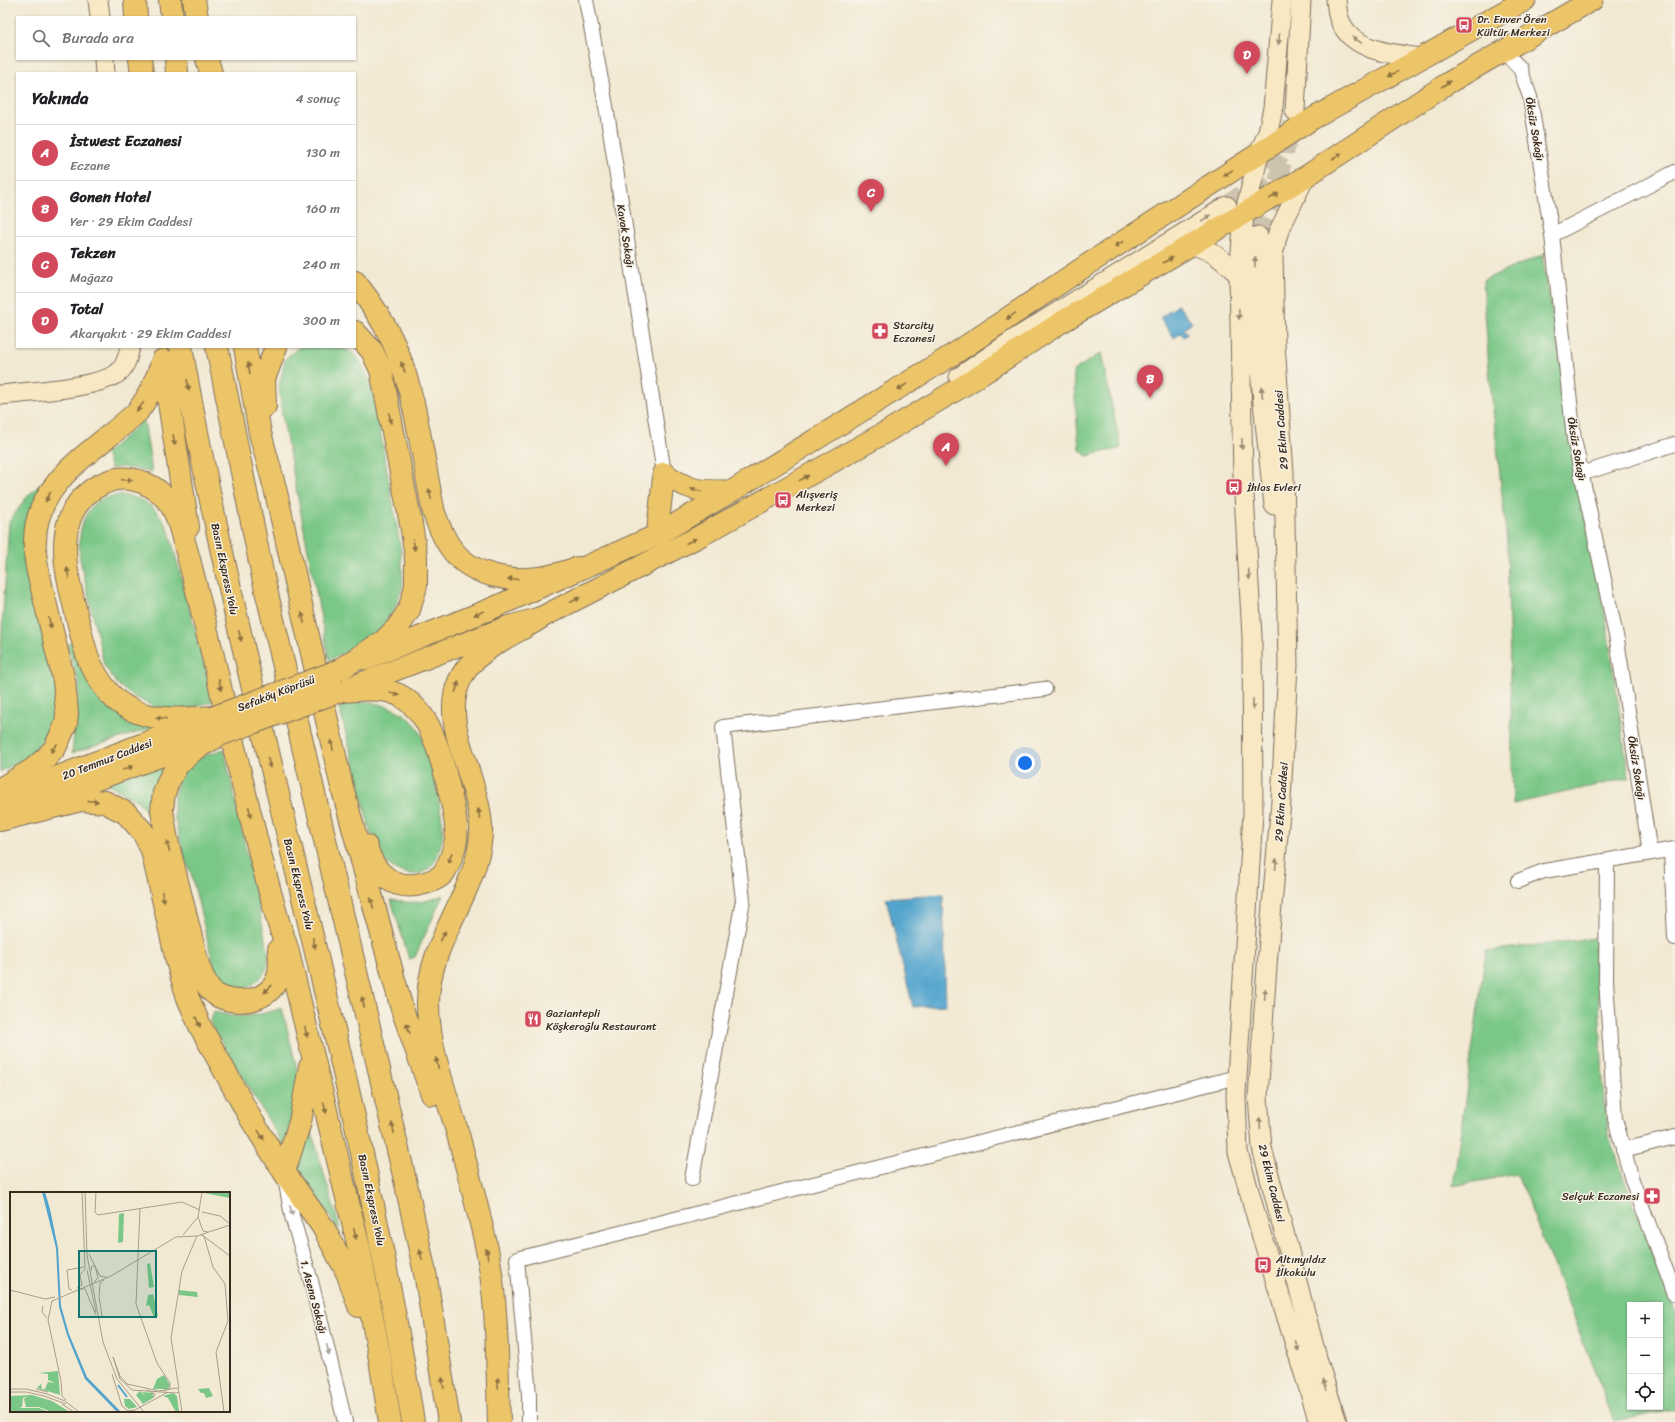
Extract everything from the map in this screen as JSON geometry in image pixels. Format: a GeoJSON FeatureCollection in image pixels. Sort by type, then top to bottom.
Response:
{"type":"FeatureCollection","features":[{"type":"Feature","properties":{"kind":"highway"},"geometry":{"type":"LineString","coordinates":[[135,0],[136,16]]}},
{"type":"Feature","properties":{"kind":"highway"},"geometry":{"type":"LineString","coordinates":[[170,0],[172,16]]}},
{"type":"Feature","properties":{"kind":"highway"},"geometry":{"type":"LineString","coordinates":[[189,0],[191,16]]}},
{"type":"Feature","properties":{"kind":"highway"},"geometry":{"type":"LineString","coordinates":[[194,0],[197,16]]}},
{"type":"Feature","properties":{"kind":"highway"},"geometry":{"type":"LineString","coordinates":[[136,72],[139,60]]}},
{"type":"Feature","properties":{"kind":"highway"},"geometry":{"type":"LineString","coordinates":[[139,60],[142,72]]}},
{"type":"Feature","properties":{"kind":"highway"},"geometry":{"type":"LineString","coordinates":[[176,60],[177,72]]}},
{"type":"Feature","properties":{"kind":"highway"},"geometry":{"type":"LineString","coordinates":[[197,60],[200,72]]}},
{"type":"Feature","properties":{"kind":"highway"},"geometry":{"type":"LineString","coordinates":[[207,60],[211,72]]}},
{"type":"Feature","properties":{"kind":"highway"},"geometry":{"type":"LineString","coordinates":[[356,283],[381,319],[394,344],[412,400],[434,513],[442,535],[453,552],[468,565],[487,574],[510,579],[540,578],[578,568]]}},
{"type":"Feature","properties":{"kind":"highway"},"geometry":{"type":"LineString","coordinates":[[340,680],[398,627],[409,610],[416,586],[416,556],[411,524],[381,370],[372,351],[356,333]]}},
{"type":"Feature","properties":{"kind":"highway","name":"Basın Ekspress Yolu"},"geometry":{"type":"LineString","coordinates":[[181,348],[203,467],[232,600],[373,1198],[399,1330],[413,1422]]}},
{"type":"Feature","properties":{"kind":"highway"},"geometry":{"type":"LineString","coordinates":[[217,348],[264,584],[407,1191],[426,1278],[449,1422]]}},
{"type":"Feature","properties":{"kind":"highway"},"geometry":{"type":"LineString","coordinates":[[245,348],[260,433],[275,488],[341,783],[402,1009],[438,1110],[470,1181]]}},
{"type":"Feature","properties":{"kind":"highway"},"geometry":{"type":"LineString","coordinates":[[275,488],[272,449],[264,394],[264,379],[276,348]]}},
{"type":"Feature","properties":{"kind":"highway"},"geometry":{"type":"LineString","coordinates":[[162,354],[195,579]]}},
{"type":"Feature","properties":{"kind":"highway"},"geometry":{"type":"LineString","coordinates":[[0,789],[32,770],[46,758],[55,748],[66,724],[67,713],[64,681],[38,572],[36,556],[36,526],[42,509],[49,494],[60,477],[138,411],[148,398],[157,380],[162,354]]}},
{"type":"Feature","properties":{"kind":"highway"},"geometry":{"type":"LineString","coordinates":[[216,726],[155,718],[133,709],[116,699],[90,664],[83,643],[66,566],[64,547],[69,519],[78,504],[90,490],[106,482],[125,479],[144,482],[163,494],[173,508],[195,579],[275,912],[286,948],[311,1057],[359,1248],[380,1359],[382,1384]]}},
{"type":"Feature","properties":{"kind":"highway"},"geometry":{"type":"LineString","coordinates":[[499,1422],[491,1277],[485,1241],[459,1137],[437,1065],[430,1032],[428,1002],[431,972],[440,941],[471,877],[479,853],[481,831],[474,791],[456,728],[454,711],[455,692],[460,677],[468,665],[483,652],[540,618]]}},
{"type":"Feature","properties":{"kind":"highway"},"geometry":{"type":"LineString","coordinates":[[340,680],[403,697],[416,708],[429,726],[444,770],[456,818],[456,839],[444,873],[433,881],[419,885],[403,886],[387,879],[375,868],[341,783]]}},
{"type":"Feature","properties":{"kind":"highway"},"geometry":{"type":"LineString","coordinates":[[216,726],[195,749],[178,764],[164,793],[162,810],[167,841],[198,965],[206,983],[215,994],[231,1001],[248,1001],[259,997],[270,990],[278,978],[280,966],[275,912]]}},
{"type":"Feature","properties":{"kind":"highway"},"geometry":{"type":"LineString","coordinates":[[0,820],[81,800],[105,802],[126,813],[140,828],[152,850],[177,961],[188,998],[200,1026],[247,1112],[284,1172],[322,1227],[347,1272],[382,1384],[390,1422]]}},
{"type":"Feature","properties":{"kind":"highway"},"geometry":{"type":"LineString","coordinates":[[284,1172],[300,1122],[306,1094],[311,1057]]}},
{"type":"Feature","properties":{"kind":"main road"},"geometry":{"type":"LineString","coordinates":[[98,0],[100,16]]}},
{"type":"Feature","properties":{"kind":"main road"},"geometry":{"type":"LineString","coordinates":[[1282,0],[1274,108],[1268,132],[1235,210],[1239,275],[1243,477],[1253,648],[1253,812],[1237,1077],[1238,1152],[1262,1238],[1319,1422]]}},
{"type":"Feature","properties":{"kind":"main road"},"geometry":{"type":"LineString","coordinates":[[1295,111],[1301,0]]}},
{"type":"Feature","properties":{"kind":"main road"},"geometry":{"type":"LineString","coordinates":[[1336,0],[1339,18],[1347,33],[1363,44],[1384,53],[1421,58]]}},
{"type":"Feature","properties":{"kind":"main road"},"geometry":{"type":"LineString","coordinates":[[340,680],[578,568],[657,535],[732,492],[957,352],[1260,151],[1312,119],[1421,58],[1507,6],[1525,0]]}},
{"type":"Feature","properties":{"kind":"main road"},"geometry":{"type":"LineString","coordinates":[[907,420],[962,375],[1016,338],[1235,210],[1305,177],[1448,83],[1592,0]]}},
{"type":"Feature","properties":{"kind":"main road"},"geometry":{"type":"LineString","coordinates":[[104,60],[105,72]]}},
{"type":"Feature","properties":{"kind":"main road","name":"29 Ekim Caddesi"},"geometry":{"type":"LineString","coordinates":[[1305,177],[1278,234],[1273,255],[1275,344],[1284,473],[1287,708],[1282,801],[1268,952],[1258,1097],[1262,1148],[1317,1358],[1337,1422]]}},
{"type":"Feature","properties":{"kind":"main road"},"geometry":{"type":"LineString","coordinates":[[340,680],[540,618],[700,536],[907,420],[973,380],[1060,323],[1192,245],[1235,210]]}},
{"type":"Feature","properties":{"kind":"main road"},"geometry":{"type":"LineString","coordinates":[[1258,236],[1254,274],[1260,363],[1276,530],[1286,597]]}},
{"type":"Feature","properties":{"kind":"main road"},"geometry":{"type":"LineString","coordinates":[[1192,245],[1208,250],[1220,257],[1239,275]]}},
{"type":"Feature","properties":{"kind":"main road"},"geometry":{"type":"LineString","coordinates":[[0,395],[60,389],[111,378],[120,371],[128,358],[130,348]]}},
{"type":"Feature","properties":{"kind":"main road"},"geometry":{"type":"LineString","coordinates":[[657,535],[664,473],[681,485],[700,492],[732,492]]}},
{"type":"Feature","properties":{"kind":"main road","name":"Sefaköy Köprüsü"},"geometry":{"type":"LineString","coordinates":[[216,726],[340,680]]}},
{"type":"Feature","properties":{"kind":"main road"},"geometry":{"type":"LineString","coordinates":[[0,816],[32,802],[194,742],[216,726]]}},
{"type":"Feature","properties":{"kind":"main road","name":"20 Temmuz Caddesi"},"geometry":{"type":"LineString","coordinates":[[0,799],[216,726]]}},
{"type":"Feature","properties":{"kind":"street","name":"Kavak Sokağı"},"geometry":{"type":"LineString","coordinates":[[586,0],[606,106],[664,473]]}},
{"type":"Feature","properties":{"kind":"street","name":"Öksüz Sokağı"},"geometry":{"type":"LineString","coordinates":[[1503,51],[1520,68],[1530,97],[1552,235],[1574,440],[1617,640],[1650,853]]}},
{"type":"Feature","properties":{"kind":"street"},"geometry":{"type":"LineString","coordinates":[[1552,235],[1675,172]]}},
{"type":"Feature","properties":{"kind":"street"},"geometry":{"type":"LineString","coordinates":[[1581,474],[1675,444]]}},
{"type":"Feature","properties":{"kind":"street"},"geometry":{"type":"LineString","coordinates":[[692,1179],[743,900],[723,727],[1045,689]]}},
{"type":"Feature","properties":{"kind":"street"},"geometry":{"type":"LineString","coordinates":[[1518,881],[1544,871],[1673,850],[1675,938]]}},
{"type":"Feature","properties":{"kind":"street"},"geometry":{"type":"LineString","coordinates":[[1607,860],[1607,987],[1615,1119],[1632,1180],[1675,1294]]}},
{"type":"Feature","properties":{"kind":"street"},"geometry":{"type":"LineString","coordinates":[[529,1422],[529,1395],[516,1259],[1237,1077]]}},
{"type":"Feature","properties":{"kind":"street"},"geometry":{"type":"LineString","coordinates":[[1623,1150],[1675,1138]]}},
{"type":"Feature","properties":{"kind":"street","name":"1. Asena Sokağı"},"geometry":{"type":"LineString","coordinates":[[284,1172],[292,1216],[311,1281],[345,1422]]}},
{"type":"Feature","properties":{"kind":"green space"},"geometry":{"type":"Polygon","coordinates":[[[1542,255],[1606,620],[1629,778],[1513,804],[1507,542],[1489,371],[1483,280],[1542,255]]]}},
{"type":"Feature","properties":{"kind":"green space"},"geometry":{"type":"Polygon","coordinates":[[[298,348],[340,348],[348,350],[355,355],[361,363],[373,391],[401,550],[403,585],[394,610],[374,638],[329,660],[282,415],[279,386],[285,359],[298,348]]]}},
{"type":"Feature","properties":{"kind":"green space"},"geometry":{"type":"Polygon","coordinates":[[[1101,353],[1121,448],[1087,456],[1079,449],[1073,371],[1101,353]]]}},
{"type":"Feature","properties":{"kind":"green space"},"geometry":{"type":"Polygon","coordinates":[[[144,420],[152,472],[122,467],[111,469],[106,453],[144,420]]]}},
{"type":"Feature","properties":{"kind":"green space"},"geometry":{"type":"Polygon","coordinates":[[[51,473],[35,500],[58,680],[57,721],[30,756],[0,772],[0,660],[9,522],[26,498],[51,473]]]}},
{"type":"Feature","properties":{"kind":"green space"},"geometry":{"type":"Polygon","coordinates":[[[122,495],[132,497],[151,506],[160,516],[169,531],[214,701],[187,709],[174,710],[152,706],[131,695],[117,684],[104,665],[80,559],[79,544],[84,520],[87,512],[92,506],[104,498],[122,495]]]}},
{"type":"Feature","properties":{"kind":"green space"},"geometry":{"type":"Polygon","coordinates":[[[75,641],[93,691],[102,703],[115,711],[136,720],[159,726],[72,753],[79,684],[67,645],[75,641]]]}},
{"type":"Feature","properties":{"kind":"green space"},"geometry":{"type":"Polygon","coordinates":[[[359,702],[382,705],[402,713],[414,723],[424,742],[437,791],[443,830],[441,844],[436,859],[431,867],[424,872],[408,874],[391,866],[379,853],[373,840],[339,707],[359,702]]]}},
{"type":"Feature","properties":{"kind":"green space"},"geometry":{"type":"Polygon","coordinates":[[[224,749],[269,955],[267,968],[261,977],[253,984],[242,990],[225,982],[214,967],[191,873],[185,860],[174,816],[174,797],[179,778],[195,759],[224,749]]]}},
{"type":"Feature","properties":{"kind":"green space"},"geometry":{"type":"Polygon","coordinates":[[[166,761],[155,824],[138,801],[106,783],[166,761]]]}},
{"type":"Feature","properties":{"kind":"green space"},"geometry":{"type":"Polygon","coordinates":[[[443,895],[415,957],[409,959],[391,900],[418,902],[430,900],[443,895]]]}},
{"type":"Feature","properties":{"kind":"green space"},"geometry":{"type":"Polygon","coordinates":[[[1596,938],[1604,1103],[1610,1141],[1675,1314],[1675,1410],[1614,1421],[1517,1174],[1453,1186],[1486,951],[1596,938]]]}},
{"type":"Feature","properties":{"kind":"green space"},"geometry":{"type":"Polygon","coordinates":[[[282,1008],[301,1085],[284,1146],[210,1023],[214,1011],[231,1016],[248,1016],[282,1008]]]}},
{"type":"Feature","properties":{"kind":"green space"},"geometry":{"type":"Polygon","coordinates":[[[309,1123],[340,1228],[338,1229],[297,1167],[309,1123]]]}},
{"type":"Feature","properties":{"kind":"water"},"geometry":{"type":"Polygon","coordinates":[[[1178,305],[1192,323],[1184,329],[1188,334],[1184,337],[1181,333],[1174,338],[1160,318],[1178,305]]]}},
{"type":"Feature","properties":{"kind":"water"},"geometry":{"type":"Polygon","coordinates":[[[943,894],[946,1005],[913,1007],[886,898],[943,894]]]}},
{"type":"Feature","properties":{"kind":"tunnel"},"geometry":{"type":"LineString","coordinates":[[1258,236],[1278,180],[1292,123]]}},
{"type":"Feature","properties":{"kind":"tunnel"},"geometry":{"type":"LineString","coordinates":[[1227,206],[1269,173],[1280,155]]}},
{"type":"Feature","properties":{"kind":"place","name":"Dr. Enver Ören Kültür Merkezi"},"geometry":{"type":"Point","coordinates":[1464,25]}},
{"type":"Feature","properties":{"kind":"place","name":"Total"},"geometry":{"type":"Point","coordinates":[1247,74]}},
{"type":"Feature","properties":{"kind":"place","name":"Tekzen"},"geometry":{"type":"Point","coordinates":[871,212]}},
{"type":"Feature","properties":{"kind":"place","name":"Starcity Eczanesi"},"geometry":{"type":"Point","coordinates":[880,331]}},
{"type":"Feature","properties":{"kind":"place","name":"Gonen Hotel"},"geometry":{"type":"Point","coordinates":[1150,398]}},
{"type":"Feature","properties":{"kind":"place","name":"İstwest Eczanesi"},"geometry":{"type":"Point","coordinates":[946,466]}},
{"type":"Feature","properties":{"kind":"place","name":"İhlas Evleri"},"geometry":{"type":"Point","coordinates":[1234,487]}},
{"type":"Feature","properties":{"kind":"place","name":"Alışveriş Merkezi"},"geometry":{"type":"Point","coordinates":[783,500]}},
{"type":"Feature","properties":{"kind":"place","name":"Gaziantepli Köşkeroğlu Restaurant"},"geometry":{"type":"Point","coordinates":[533,1019]}},
{"type":"Feature","properties":{"kind":"place","name":"Selçuk Eczanesi"},"geometry":{"type":"Point","coordinates":[1652,1196]}},
{"type":"Feature","properties":{"kind":"place","name":"Altınyıldız İlkokulu"},"geometry":{"type":"Point","coordinates":[1263,1265]}}]}
